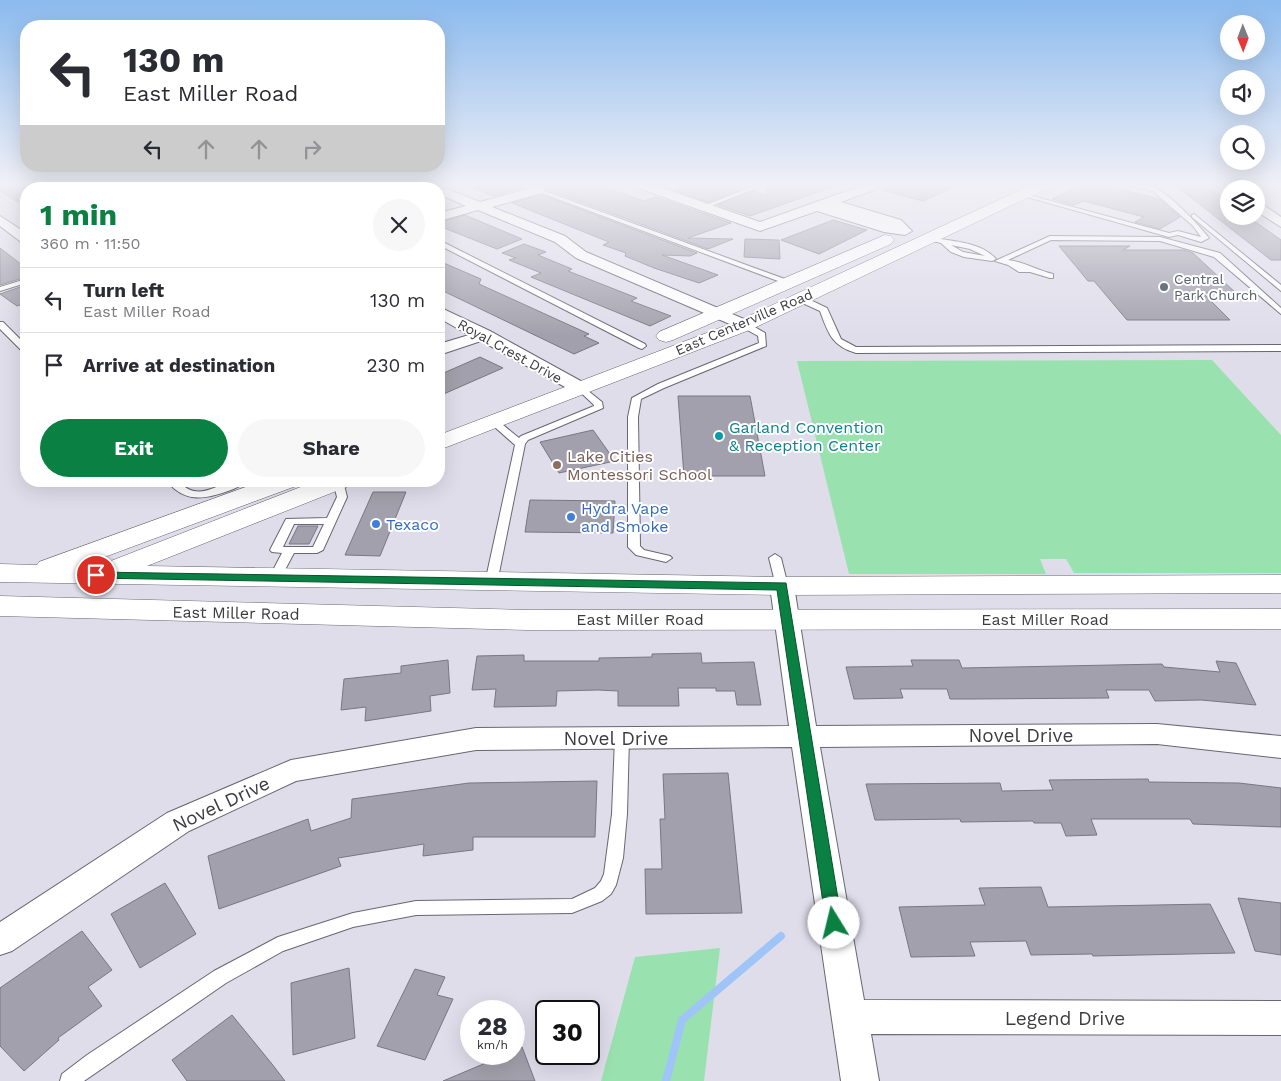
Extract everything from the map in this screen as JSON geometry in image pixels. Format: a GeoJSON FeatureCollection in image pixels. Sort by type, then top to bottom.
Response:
{"type":"FeatureCollection","features":[{"type":"Feature","properties":{"kind":"main road","name":"East Centerville Road"},"geometry":{"type":"LineString","coordinates":[[445,422],[642,346],[719,314],[895,235]]}},
{"type":"Feature","properties":{"kind":"main road"},"geometry":{"type":"LineString","coordinates":[[919,235],[937,241]]}},
{"type":"Feature","properties":{"kind":"main road","name":"East Centerville Road"},"geometry":{"type":"LineString","coordinates":[[445,441],[745,325],[937,241],[945,235]]}},
{"type":"Feature","properties":{"kind":"main road"},"geometry":{"type":"LineString","coordinates":[[3,603],[34,574],[271,487]]}},
{"type":"Feature","properties":{"kind":"main road"},"geometry":{"type":"LineString","coordinates":[[3,603],[96,575],[326,487]]}},
{"type":"Feature","properties":{"kind":"main road"},"geometry":{"type":"LineString","coordinates":[[227,525],[202,542],[198,551],[201,562],[209,569],[231,578]]}},
{"type":"Feature","properties":{"kind":"main road","name":"East Miller Road"},"geometry":{"type":"LineString","coordinates":[[0,573],[491,583],[779,572],[1281,584]]}},
{"type":"Feature","properties":{"kind":"main road","name":"East Miller Road"},"geometry":{"type":"LineString","coordinates":[[3,603],[527,620],[1281,618]]}},
{"type":"Feature","properties":{"kind":"street"},"geometry":{"type":"LineString","coordinates":[[551,235],[560,239],[581,255],[745,325]]}},
{"type":"Feature","properties":{"kind":"street","name":"Royal Crest Drive"},"geometry":{"type":"LineString","coordinates":[[445,315],[582,389]]}},
{"type":"Feature","properties":{"kind":"street"},"geometry":{"type":"LineString","coordinates":[[445,348],[484,335]]}},
{"type":"Feature","properties":{"kind":"street"},"geometry":{"type":"LineString","coordinates":[[779,572],[860,1081]]}},
{"type":"Feature","properties":{"kind":"street","name":"Novel Drive"},"geometry":{"type":"LineString","coordinates":[[0,940],[178,822],[291,771],[476,739],[1157,734],[1281,747]]}},
{"type":"Feature","properties":{"kind":"street","name":"Legend Drive"},"geometry":{"type":"LineString","coordinates":[[849,1017],[1281,1018]]}},
{"type":"Feature","properties":{"kind":"lane"},"geometry":{"type":"LineString","coordinates":[[662,235],[789,282]]}},
{"type":"Feature","properties":{"kind":"lane"},"geometry":{"type":"LineString","coordinates":[[1186,235],[1201,240],[1205,238],[1203,235]]}},
{"type":"Feature","properties":{"kind":"lane"},"geometry":{"type":"LineString","coordinates":[[1218,235],[1281,289]]}},
{"type":"Feature","properties":{"kind":"lane"},"geometry":{"type":"LineString","coordinates":[[1001,261],[1050,238],[1160,239],[1217,255],[1281,312]]}},
{"type":"Feature","properties":{"kind":"lane"},"geometry":{"type":"LineString","coordinates":[[937,241],[950,249],[980,258],[1019,264],[1050,276]]}},
{"type":"Feature","properties":{"kind":"lane"},"geometry":{"type":"LineString","coordinates":[[445,245],[642,346]]}},
{"type":"Feature","properties":{"kind":"lane"},"geometry":{"type":"LineString","coordinates":[[0,289],[20,283]]}},
{"type":"Feature","properties":{"kind":"lane"},"geometry":{"type":"LineString","coordinates":[[801,299],[824,310],[837,341],[846,348],[856,350],[1281,348]]}},
{"type":"Feature","properties":{"kind":"lane"},"geometry":{"type":"LineString","coordinates":[[0,324],[20,344]]}},
{"type":"Feature","properties":{"kind":"lane"},"geometry":{"type":"LineString","coordinates":[[666,558],[640,553],[634,547],[632,416],[637,398],[661,386],[763,344],[762,335],[745,325]]}},
{"type":"Feature","properties":{"kind":"lane"},"geometry":{"type":"LineString","coordinates":[[491,583],[520,444],[524,438],[598,408],[599,404],[582,389]]}},
{"type":"Feature","properties":{"kind":"lane"},"geometry":{"type":"LineString","coordinates":[[494,422],[520,444]]}},
{"type":"Feature","properties":{"kind":"lane"},"geometry":{"type":"LineString","coordinates":[[179,487],[184,492],[196,495],[227,487]]}},
{"type":"Feature","properties":{"kind":"lane"},"geometry":{"type":"LineString","coordinates":[[331,521],[290,521],[276,550],[317,550],[331,521],[342,496],[340,487]]}},
{"type":"Feature","properties":{"kind":"lane"},"geometry":{"type":"LineString","coordinates":[[274,578],[290,550]]}},
{"type":"Feature","properties":{"kind":"lane"},"geometry":{"type":"LineString","coordinates":[[69,1081],[220,976],[278,945],[353,920],[416,908],[572,906],[590,900],[608,885],[615,854],[622,738]]}},
{"type":"Feature","properties":{"kind":"green space"},"geometry":{"type":"Polygon","coordinates":[[[1212,360],[1281,435],[1281,573],[1074,573],[1066,559],[1040,559],[1046,574],[849,574],[797,361],[1212,360]]]}},
{"type":"Feature","properties":{"kind":"green space"},"geometry":{"type":"Polygon","coordinates":[[[720,948],[704,1081],[601,1081],[635,957],[720,948]]]}},
{"type":"Feature","properties":{"kind":"building"},"geometry":{"type":"Polygon","coordinates":[[[463,235],[514,235],[522,239],[497,249],[463,235]]]}},
{"type":"Feature","properties":{"kind":"building"},"geometry":{"type":"Polygon","coordinates":[[[593,235],[650,235],[697,253],[690,256],[662,255],[718,275],[699,283],[654,268],[625,256],[626,253],[603,245],[609,242],[593,235]]]}},
{"type":"Feature","properties":{"kind":"building"},"geometry":{"type":"Polygon","coordinates":[[[671,235],[695,235],[688,238],[733,239],[708,249],[671,235]]]}},
{"type":"Feature","properties":{"kind":"building"},"geometry":{"type":"Polygon","coordinates":[[[793,235],[856,235],[819,254],[781,240],[793,235]]]}},
{"type":"Feature","properties":{"kind":"building"},"geometry":{"type":"Polygon","coordinates":[[[1240,235],[1275,235],[1281,240],[1281,260],[1271,260],[1240,235]]]}},
{"type":"Feature","properties":{"kind":"building"},"geometry":{"type":"Polygon","coordinates":[[[745,239],[779,240],[780,259],[744,257],[745,239]]]}},
{"type":"Feature","properties":{"kind":"building"},"geometry":{"type":"Polygon","coordinates":[[[524,244],[546,252],[538,255],[572,269],[568,271],[637,298],[631,301],[671,316],[650,326],[531,277],[541,273],[509,260],[516,258],[502,253],[524,244]]]}},
{"type":"Feature","properties":{"kind":"building","name":"Central Park Church"},"geometry":{"type":"Polygon","coordinates":[[[1059,246],[1130,246],[1123,250],[1184,250],[1193,253],[1236,293],[1203,293],[1230,320],[1127,320],[1094,281],[1088,281],[1059,246]]]}},
{"type":"Feature","properties":{"kind":"building"},"geometry":{"type":"Polygon","coordinates":[[[0,248],[20,263],[20,279],[0,285],[0,248]]]}},
{"type":"Feature","properties":{"kind":"building"},"geometry":{"type":"Polygon","coordinates":[[[445,264],[481,279],[479,284],[589,334],[584,336],[599,343],[574,354],[445,292],[445,264]]]}},
{"type":"Feature","properties":{"kind":"building"},"geometry":{"type":"Polygon","coordinates":[[[20,287],[20,305],[17,306],[0,294],[20,287]]]}},
{"type":"Feature","properties":{"kind":"building"},"geometry":{"type":"Polygon","coordinates":[[[480,357],[503,368],[445,393],[445,372],[480,357]]]}},
{"type":"Feature","properties":{"kind":"building","name":"Garland Convention & Reception Center"},"geometry":{"type":"Polygon","coordinates":[[[678,396],[750,396],[765,476],[684,476],[678,396]]]}},
{"type":"Feature","properties":{"kind":"building"},"geometry":{"type":"Polygon","coordinates":[[[593,430],[615,461],[559,473],[540,442],[593,430]]]}},
{"type":"Feature","properties":{"kind":"building","name":"Texaco"},"geometry":{"type":"Polygon","coordinates":[[[373,492],[406,492],[380,556],[345,555],[373,492]]]}},
{"type":"Feature","properties":{"kind":"building","name":"Hydra Vape and Smoke"},"geometry":{"type":"Polygon","coordinates":[[[530,500],[615,501],[613,533],[525,532],[530,500]]]}},
{"type":"Feature","properties":{"kind":"building"},"geometry":{"type":"Polygon","coordinates":[[[298,526],[318,526],[309,544],[289,544],[298,526]]]}},
{"type":"Feature","properties":{"kind":"building"},"geometry":{"type":"Polygon","coordinates":[[[701,653],[702,663],[754,662],[761,705],[737,705],[735,691],[716,691],[716,688],[678,688],[679,706],[618,706],[618,691],[598,690],[557,691],[556,706],[494,707],[496,689],[472,690],[477,656],[524,655],[524,661],[599,661],[599,658],[652,657],[652,654],[701,653]]]}},
{"type":"Feature","properties":{"kind":"building"},"geometry":{"type":"Polygon","coordinates":[[[448,660],[450,693],[430,696],[431,711],[365,721],[366,707],[341,710],[344,679],[401,673],[401,666],[448,660]]]}},
{"type":"Feature","properties":{"kind":"building"},"geometry":{"type":"Polygon","coordinates":[[[911,660],[959,660],[962,668],[1162,664],[1164,667],[1220,672],[1216,661],[1236,663],[1256,705],[1201,700],[1155,701],[1149,690],[1106,690],[1109,698],[950,699],[947,689],[900,689],[903,698],[854,699],[846,667],[913,666],[911,660]]]}},
{"type":"Feature","properties":{"kind":"building"},"geometry":{"type":"Polygon","coordinates":[[[728,773],[742,913],[646,914],[645,869],[662,869],[660,819],[665,819],[663,774],[728,773]]]}},
{"type":"Feature","properties":{"kind":"building"},"geometry":{"type":"Polygon","coordinates":[[[1148,779],[1149,782],[1239,783],[1281,788],[1281,827],[1193,824],[1190,819],[1091,819],[1097,835],[1066,836],[1061,823],[1034,823],[1033,821],[961,822],[960,819],[875,820],[866,784],[1000,783],[1002,791],[1053,790],[1049,780],[1148,779]]]}},
{"type":"Feature","properties":{"kind":"building"},"geometry":{"type":"Polygon","coordinates":[[[597,781],[595,837],[473,837],[473,850],[423,856],[424,844],[338,858],[341,866],[219,909],[208,856],[308,819],[311,831],[351,818],[352,799],[469,783],[597,781]]]}},
{"type":"Feature","properties":{"kind":"building"},"geometry":{"type":"Polygon","coordinates":[[[165,883],[196,934],[140,968],[111,914],[165,883]]]}},
{"type":"Feature","properties":{"kind":"building"},"geometry":{"type":"Polygon","coordinates":[[[1041,887],[1048,907],[1210,904],[1235,953],[1093,956],[1092,954],[1031,955],[1026,941],[970,942],[975,956],[911,957],[899,907],[985,905],[979,888],[1041,887]]]}},
{"type":"Feature","properties":{"kind":"building"},"geometry":{"type":"Polygon","coordinates":[[[1238,898],[1281,903],[1281,955],[1255,951],[1238,898]]]}},
{"type":"Feature","properties":{"kind":"building"},"geometry":{"type":"Polygon","coordinates":[[[82,931],[112,970],[88,987],[102,1006],[58,1038],[59,1040],[24,1071],[0,1046],[0,988],[82,931]]]}},
{"type":"Feature","properties":{"kind":"building"},"geometry":{"type":"Polygon","coordinates":[[[349,968],[355,1038],[293,1055],[291,983],[349,968]]]}},
{"type":"Feature","properties":{"kind":"building"},"geometry":{"type":"Polygon","coordinates":[[[415,969],[445,977],[437,995],[453,999],[425,1060],[377,1046],[415,969]]]}},
{"type":"Feature","properties":{"kind":"building"},"geometry":{"type":"Polygon","coordinates":[[[232,1015],[285,1081],[187,1081],[172,1060],[232,1015]]]}},
{"type":"Feature","properties":{"kind":"building"},"geometry":{"type":"Polygon","coordinates":[[[525,1055],[535,1081],[443,1081],[481,1065],[525,1065],[525,1055]]]}},
{"type":"Feature","properties":{"kind":"waterway"},"geometry":{"type":"LineString","coordinates":[[666,1081],[682,1020],[781,936]]}},
{"type":"Feature","properties":{"kind":"place","name":"Central Park Church"},"geometry":{"type":"Point","coordinates":[1164,287]}},
{"type":"Feature","properties":{"kind":"place","name":"Garland Convention & Reception Center"},"geometry":{"type":"Point","coordinates":[719,436]}},
{"type":"Feature","properties":{"kind":"place","name":"Lake Cities Montessori School"},"geometry":{"type":"Point","coordinates":[557,465]}},
{"type":"Feature","properties":{"kind":"place","name":"Hydra Vape and Smoke"},"geometry":{"type":"Point","coordinates":[571,517]}},
{"type":"Feature","properties":{"kind":"place","name":"Texaco"},"geometry":{"type":"Point","coordinates":[376,524]}},
{"type":"Feature","properties":{"kind":"route"},"geometry":{"type":"LineString","coordinates":[[96,575],[782,586],[834,923]]}}]}
